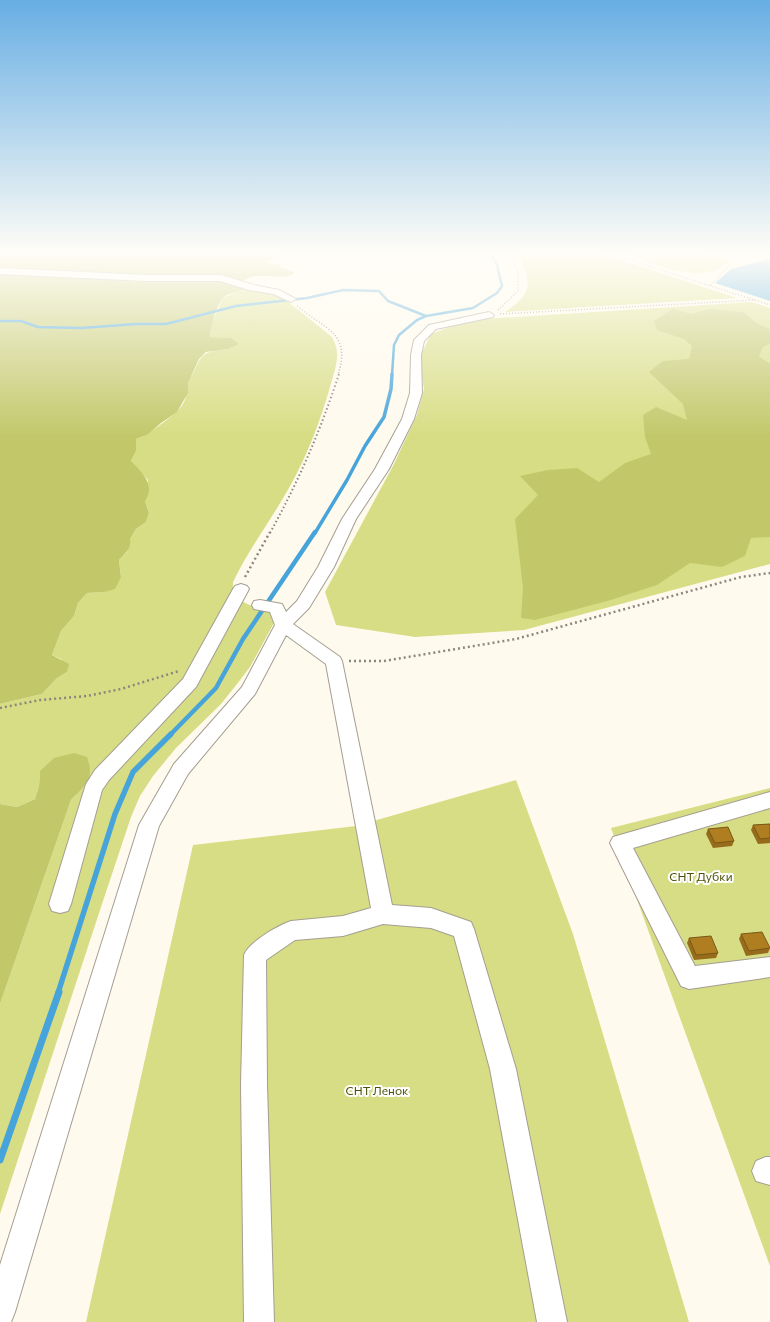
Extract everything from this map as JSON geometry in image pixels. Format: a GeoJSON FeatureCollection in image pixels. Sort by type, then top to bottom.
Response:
{"type":"FeatureCollection","features":[{"type":"Feature","properties":{"kind":"street"},"geometry":{"type":"LineString","coordinates":[[273,613],[303,604],[326,567],[349,519],[382,469],[408,419],[416,393],[416,355],[419,340],[433,327],[489,315]]}},
{"type":"Feature","properties":{"kind":"street"},"geometry":{"type":"LineString","coordinates":[[60,904],[93,789],[107,770],[190,683],[241,590]]}},
{"type":"Feature","properties":{"kind":"street"},"geometry":{"type":"LineString","coordinates":[[273,613],[334,661],[383,914]]}},
{"type":"Feature","properties":{"kind":"street"},"geometry":{"type":"LineString","coordinates":[[0,1312],[149,825],[181,769],[249,690],[273,613]]}},
{"type":"Feature","properties":{"kind":"street"},"geometry":{"type":"LineString","coordinates":[[770,800],[620,844],[688,978],[770,967]]}},
{"type":"Feature","properties":{"kind":"street"},"geometry":{"type":"LineString","coordinates":[[259,1322],[254,1085],[255,955],[291,930],[343,926],[383,914],[431,918],[463,929],[503,1069],[552,1322]]}},
{"type":"Feature","properties":{"kind":"path"},"geometry":{"type":"LineString","coordinates":[[241,590],[243,580],[295,488],[312,452],[322,429],[342,361],[342,349],[337,337],[330,329],[305,313]]}},
{"type":"Feature","properties":{"kind":"path"},"geometry":{"type":"LineString","coordinates":[[489,315],[493,313]]}},
{"type":"Feature","properties":{"kind":"path"},"geometry":{"type":"LineString","coordinates":[[489,315],[530,313]]}},
{"type":"Feature","properties":{"kind":"path"},"geometry":{"type":"LineString","coordinates":[[334,661],[384,661],[516,639],[741,577],[770,573]]}},
{"type":"Feature","properties":{"kind":"path"},"geometry":{"type":"LineString","coordinates":[[0,708],[40,700],[87,696],[121,689],[179,671],[204,658]]}},
{"type":"Feature","properties":{"kind":"green space"},"geometry":{"type":"Polygon","coordinates":[[[0,313],[216,313],[210,337],[231,338],[239,344],[228,349],[206,352],[199,359],[188,383],[188,393],[177,412],[148,434],[136,439],[136,451],[131,461],[143,474],[148,484],[149,490],[145,501],[149,513],[146,522],[136,529],[130,539],[129,548],[119,560],[121,577],[115,589],[104,592],[87,593],[78,603],[74,616],[61,631],[52,655],[69,664],[67,672],[57,678],[42,694],[0,704],[0,313]]]}},
{"type":"Feature","properties":{"kind":"green space"},"geometry":{"type":"Polygon","coordinates":[[[216,313],[302,313],[332,337],[337,349],[337,362],[322,413],[296,476],[233,582],[233,592],[241,600],[259,608],[271,610],[275,621],[250,667],[237,684],[221,704],[176,748],[153,776],[140,796],[131,817],[0,1214],[0,1004],[71,800],[88,783],[40,771],[39,786],[35,799],[17,807],[0,804],[0,704],[42,694],[57,678],[67,672],[61,659],[52,655],[61,631],[74,616],[78,603],[87,593],[104,592],[121,577],[119,560],[127,552],[130,539],[136,529],[146,522],[149,513],[145,501],[148,480],[131,461],[136,451],[136,439],[162,424],[180,408],[186,398],[189,380],[204,355],[211,352],[228,349],[230,338],[210,337],[211,325],[216,313]]]}},
{"type":"Feature","properties":{"kind":"green space"},"geometry":{"type":"Polygon","coordinates":[[[583,313],[770,313],[770,564],[524,630],[415,637],[336,625],[325,592],[394,464],[417,415],[424,389],[419,359],[431,334],[468,320],[583,313]]]}},
{"type":"Feature","properties":{"kind":"green space"},"geometry":{"type":"Polygon","coordinates":[[[667,313],[692,314],[744,313],[758,324],[770,329],[770,344],[763,347],[759,356],[770,364],[770,537],[751,538],[745,556],[722,567],[690,563],[657,585],[611,600],[535,620],[521,618],[523,588],[515,519],[538,495],[520,476],[548,470],[577,468],[599,482],[625,463],[651,454],[645,437],[643,415],[656,407],[687,420],[683,404],[649,372],[663,361],[689,359],[692,346],[684,339],[657,330],[654,321],[667,313]]]}},
{"type":"Feature","properties":{"kind":"green space"},"geometry":{"type":"Polygon","coordinates":[[[74,753],[87,757],[90,771],[88,781],[71,800],[0,1004],[0,804],[17,807],[35,799],[39,786],[40,771],[54,758],[74,753]]]}},
{"type":"Feature","properties":{"kind":"green space","name":"СНТ Ленок"},"geometry":{"type":"Polygon","coordinates":[[[516,780],[573,934],[689,1322],[86,1322],[193,845],[356,826],[516,780]]]}},
{"type":"Feature","properties":{"kind":"green space","name":"СНТ Дубки"},"geometry":{"type":"Polygon","coordinates":[[[770,788],[770,1266],[611,828],[770,788]]]}},
{"type":"Feature","properties":{"kind":"building"},"geometry":{"type":"Polygon","coordinates":[[[770,824],[770,838],[760,839],[753,825],[770,824]]]}},
{"type":"Feature","properties":{"kind":"building"},"geometry":{"type":"Polygon","coordinates":[[[728,827],[734,841],[715,843],[708,829],[728,827]]]}},
{"type":"Feature","properties":{"kind":"building"},"geometry":{"type":"Polygon","coordinates":[[[762,932],[770,948],[749,951],[741,934],[762,932]]]}},
{"type":"Feature","properties":{"kind":"building"},"geometry":{"type":"Polygon","coordinates":[[[711,936],[718,953],[696,955],[689,938],[711,936]]]}},
{"type":"Feature","properties":{"kind":"waterway"},"geometry":{"type":"LineString","coordinates":[[0,321],[21,321],[38,327],[81,328],[136,324],[166,324],[210,313]]}},
{"type":"Feature","properties":{"kind":"waterway"},"geometry":{"type":"LineString","coordinates":[[418,313],[426,316]]}},
{"type":"Feature","properties":{"kind":"waterway"},"geometry":{"type":"LineString","coordinates":[[426,316],[445,313]]}},
{"type":"Feature","properties":{"kind":"waterway"},"geometry":{"type":"LineString","coordinates":[[392,375],[394,345],[399,335],[417,320],[426,316]]}},
{"type":"Feature","properties":{"kind":"waterway"},"geometry":{"type":"LineString","coordinates":[[315,533],[347,480],[365,446],[384,417],[391,389],[392,374]]}},
{"type":"Feature","properties":{"kind":"waterway"},"geometry":{"type":"LineString","coordinates":[[170,735],[216,688],[243,639],[315,532]]}},
{"type":"Feature","properties":{"kind":"waterway"},"geometry":{"type":"LineString","coordinates":[[58,993],[115,814],[133,772],[170,735]]}},
{"type":"Feature","properties":{"kind":"waterway"},"geometry":{"type":"LineString","coordinates":[[0,1160],[59,992]]}}]}
